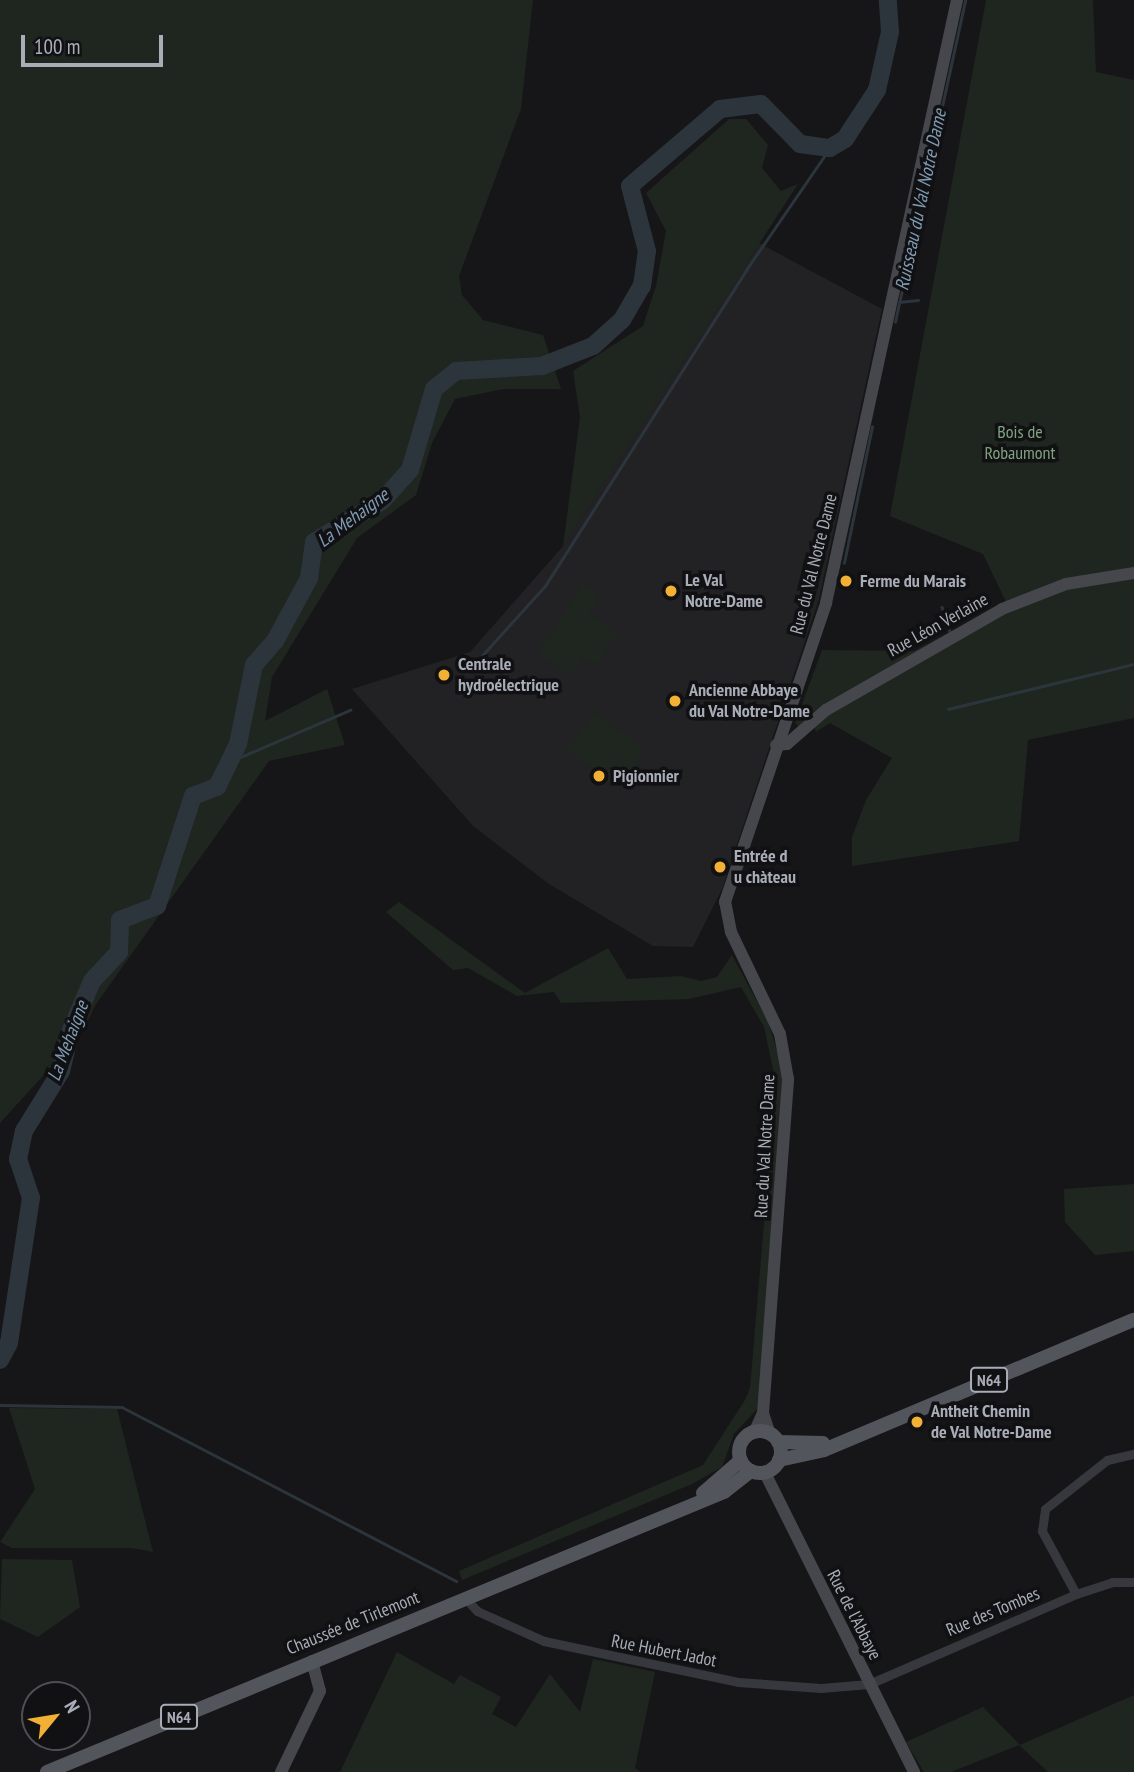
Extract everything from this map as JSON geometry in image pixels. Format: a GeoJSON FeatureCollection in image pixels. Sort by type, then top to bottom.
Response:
{"type":"FeatureCollection","features":[{"type":"Feature","properties":{"kind":"main road","name":"Rue du Val Notre Dame"},"geometry":{"type":"LineString","coordinates":[[754,1433],[764,1413],[788,1079],[780,1034],[731,932],[725,902],[826,603],[957,0]]}},
{"type":"Feature","properties":{"kind":"main road","name":"Rue Léon Verlaine"},"geometry":{"type":"LineString","coordinates":[[776,745],[787,744],[826,710],[1002,609],[1066,584],[1134,573]]}},
{"type":"Feature","properties":{"kind":"main road","name":"N64"},"geometry":{"type":"LineString","coordinates":[[779,1460],[824,1450],[1134,1320]]}},
{"type":"Feature","properties":{"kind":"main road","name":"Rue du Val Notre Dame"},"geometry":{"type":"LineString","coordinates":[[764,1413],[774,1438]]}},
{"type":"Feature","properties":{"kind":"main road","name":"N64"},"geometry":{"type":"LineString","coordinates":[[754,1433],[774,1438],[845,1440]]}},
{"type":"Feature","properties":{"kind":"main road","name":"Chaussée de Tirlemont"},"geometry":{"type":"LineString","coordinates":[[752,1468],[741,1443],[754,1433]]}},
{"type":"Feature","properties":{"kind":"main road"},"geometry":{"type":"LineString","coordinates":[[774,1438],[779,1460]]}},
{"type":"Feature","properties":{"kind":"main road","name":"Chaussée de Tirlemont"},"geometry":{"type":"LineString","coordinates":[[47,1772],[674,1511],[718,1484],[752,1468],[779,1460]]}},
{"type":"Feature","properties":{"kind":"main road","name":"Rue de l'Abbaye"},"geometry":{"type":"LineString","coordinates":[[752,1468],[915,1772]]}},
{"type":"Feature","properties":{"kind":"main road"},"geometry":{"type":"LineString","coordinates":[[281,1772],[320,1691],[312,1661]]}},
{"type":"Feature","properties":{"kind":"street"},"geometry":{"type":"LineString","coordinates":[[1076,1594],[1042,1531],[1045,1509],[1107,1460],[1134,1454]]}},
{"type":"Feature","properties":{"kind":"street","name":"Rue des Tombes"},"geometry":{"type":"LineString","coordinates":[[869,1684],[1076,1594],[1112,1582],[1134,1582]]}},
{"type":"Feature","properties":{"kind":"street","name":"Rue Hubert Jadot"},"geometry":{"type":"LineString","coordinates":[[466,1598],[477,1611],[544,1640],[604,1655],[738,1682],[821,1688],[869,1684]]}},
{"type":"Feature","properties":{"kind":"shaded area","name":"Le Val Notre-Dame"},"geometry":{"type":"Polygon","coordinates":[[[757,242],[882,309],[819,599],[722,889],[693,947],[653,946],[549,884],[473,826],[352,689],[470,652],[563,546],[757,242]]]}},
{"type":"Feature","properties":{"kind":"green space"},"geometry":{"type":"Polygon","coordinates":[[[0,0],[533,0],[521,109],[459,276],[462,295],[483,320],[543,335],[561,389],[503,389],[455,399],[432,443],[416,495],[357,538],[272,677],[265,721],[327,689],[345,745],[269,761],[96,1004],[82,1033],[0,1123],[0,0]]]}},
{"type":"Feature","properties":{"kind":"green space","name":"Bois de Robaumont"},"geometry":{"type":"Polygon","coordinates":[[[986,0],[1093,0],[1096,72],[1134,80],[1134,718],[1028,740],[1019,841],[852,866],[852,837],[866,800],[892,758],[830,723],[816,732],[811,718],[798,726],[795,723],[822,650],[914,651],[1006,602],[983,554],[890,516],[986,0]]]}},
{"type":"Feature","properties":{"kind":"green space"},"geometry":{"type":"Polygon","coordinates":[[[729,119],[746,119],[768,145],[762,168],[781,191],[798,184],[563,546],[580,417],[573,371],[643,326],[656,286],[666,231],[646,193],[729,119]]]}},
{"type":"Feature","properties":{"kind":"green space"},"geometry":{"type":"Polygon","coordinates":[[[583,584],[601,596],[589,613],[618,634],[596,665],[584,657],[571,676],[538,653],[583,584]]]}},
{"type":"Feature","properties":{"kind":"green space"},"geometry":{"type":"Polygon","coordinates":[[[595,712],[646,751],[618,788],[567,750],[595,712]]]}},
{"type":"Feature","properties":{"kind":"green space"},"geometry":{"type":"Polygon","coordinates":[[[399,902],[525,993],[608,948],[627,979],[681,976],[701,981],[717,977],[732,955],[768,1022],[784,1072],[758,1408],[734,1434],[722,1467],[692,1484],[462,1580],[459,1571],[703,1465],[745,1400],[750,1388],[776,1082],[764,1027],[741,987],[689,999],[561,1003],[554,992],[517,996],[468,968],[453,970],[386,912],[399,902]]]}},
{"type":"Feature","properties":{"kind":"green space"},"geometry":{"type":"Polygon","coordinates":[[[1134,1184],[1134,1251],[1095,1255],[1065,1222],[1064,1189],[1134,1184]]]}},
{"type":"Feature","properties":{"kind":"green space"},"geometry":{"type":"Polygon","coordinates":[[[9,1408],[117,1409],[153,1552],[132,1548],[12,1548],[0,1542],[35,1489],[9,1408]]]}},
{"type":"Feature","properties":{"kind":"green space"},"geometry":{"type":"Polygon","coordinates":[[[2,1559],[72,1560],[80,1607],[38,1637],[0,1619],[2,1559]]]}},
{"type":"Feature","properties":{"kind":"green space"},"geometry":{"type":"Polygon","coordinates":[[[397,1652],[454,1684],[460,1675],[501,1697],[492,1714],[516,1727],[550,1674],[580,1712],[593,1659],[655,1672],[635,1768],[641,1772],[340,1772],[397,1652]]]}},
{"type":"Feature","properties":{"kind":"green space"},"geometry":{"type":"Polygon","coordinates":[[[1134,1695],[1134,1772],[1048,1772],[1019,1745],[951,1772],[924,1772],[906,1742],[983,1707],[1020,1745],[1134,1695]]]}},
{"type":"Feature","properties":{"kind":"waterway","name":"La Mehaigne"},"geometry":{"type":"LineString","coordinates":[[0,1360],[9,1343],[31,1198],[18,1159],[24,1131],[61,1071],[71,1030],[92,981],[119,952],[120,920],[157,906],[193,796],[217,787],[238,744],[254,665],[275,641],[309,578],[314,542],[382,501],[410,470],[434,389],[456,371],[542,366],[593,346],[622,320],[642,286],[647,251],[630,186],[720,109],[761,104],[800,144],[830,148],[845,139],[877,90],[890,32],[888,0]]}},
{"type":"Feature","properties":{"kind":"waterway","name":"Ruisseau du Val Notre Dame"},"geometry":{"type":"LineString","coordinates":[[895,322],[965,0]]}},
{"type":"Feature","properties":{"kind":"waterway"},"geometry":{"type":"LineString","coordinates":[[479,659],[545,586],[746,270],[830,148]]}},
{"type":"Feature","properties":{"kind":"waterway"},"geometry":{"type":"LineString","coordinates":[[899,302],[918,300]]}},
{"type":"Feature","properties":{"kind":"waterway","name":"Ruisseau du Val Notre Dame"},"geometry":{"type":"LineString","coordinates":[[844,563],[872,427]]}},
{"type":"Feature","properties":{"kind":"waterway","name":"Ruisseau du Val Notre Dame"},"geometry":{"type":"LineString","coordinates":[[942,607],[950,631]]}},
{"type":"Feature","properties":{"kind":"waterway"},"geometry":{"type":"LineString","coordinates":[[948,709],[1134,664]]}},
{"type":"Feature","properties":{"kind":"waterway"},"geometry":{"type":"LineString","coordinates":[[229,762],[350,710]]}},
{"type":"Feature","properties":{"kind":"waterway"},"geometry":{"type":"LineString","coordinates":[[0,1405],[122,1407],[456,1581]]}},
{"type":"Feature","properties":{"kind":"place","name":"Ferme du Marais"},"geometry":{"type":"Point","coordinates":[846,581]}},
{"type":"Feature","properties":{"kind":"place","name":"Le Val Notre-Dame"},"geometry":{"type":"Point","coordinates":[671,591]}},
{"type":"Feature","properties":{"kind":"place","name":"Centrale hydroélectrique"},"geometry":{"type":"Point","coordinates":[444,675]}},
{"type":"Feature","properties":{"kind":"place","name":"Ancienne Abbaye du Val Notre-Dame"},"geometry":{"type":"Point","coordinates":[675,701]}},
{"type":"Feature","properties":{"kind":"place","name":"Pigionnier"},"geometry":{"type":"Point","coordinates":[599,776]}},
{"type":"Feature","properties":{"kind":"place","name":"Entrée d u chàteau"},"geometry":{"type":"Point","coordinates":[720,867]}},
{"type":"Feature","properties":{"kind":"place","name":"Antheit Chemin de Val Notre-Dame"},"geometry":{"type":"Point","coordinates":[917,1422]}}]}
